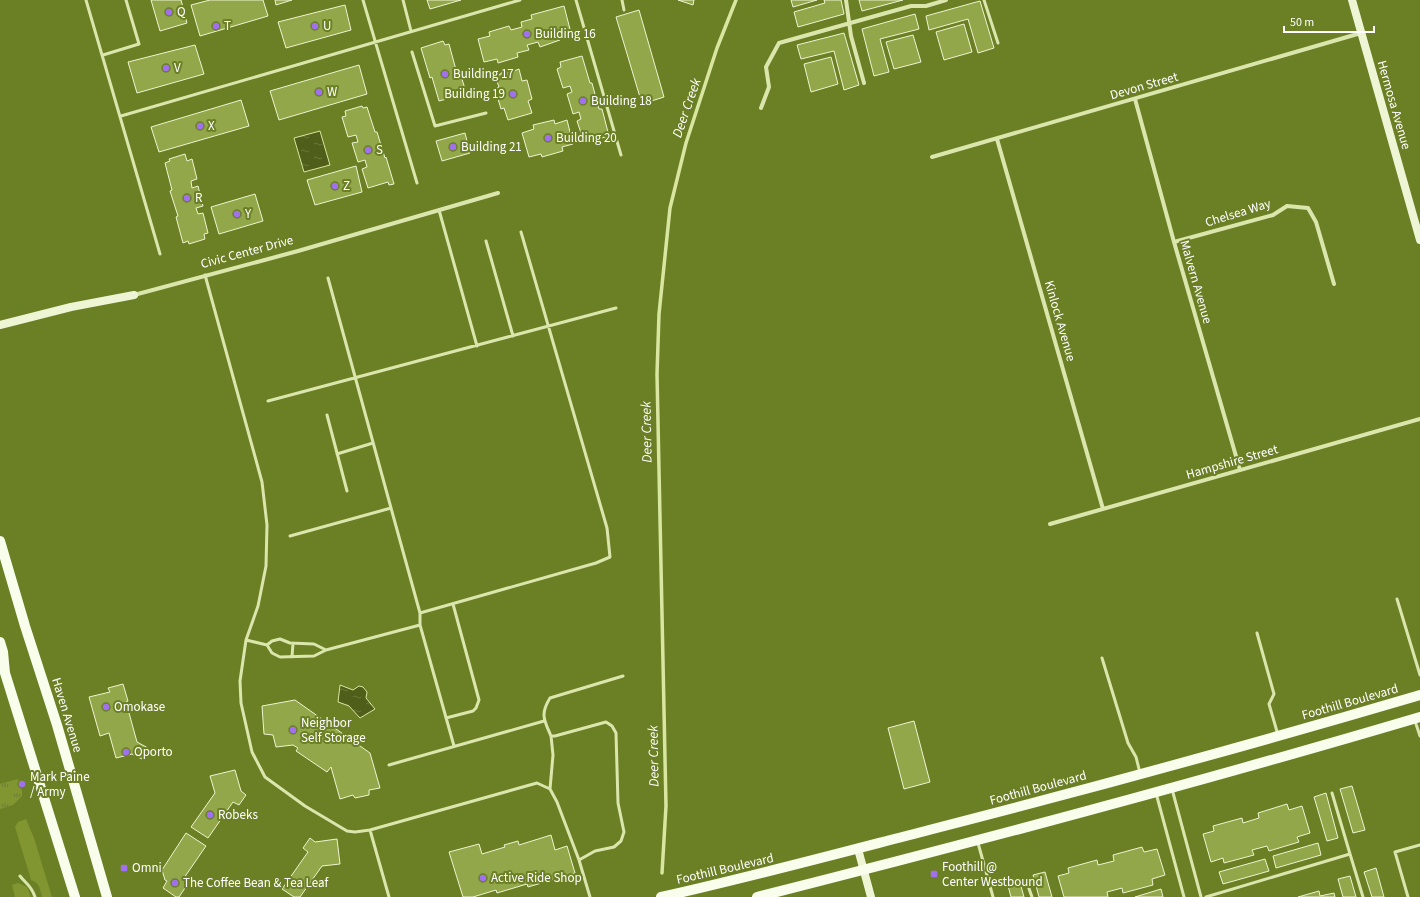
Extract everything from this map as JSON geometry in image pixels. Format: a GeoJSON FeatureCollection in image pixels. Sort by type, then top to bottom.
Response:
{"type":"FeatureCollection","features":[{"type":"Feature","properties":{"kind":"main road","name":"Haven Avenue"},"geometry":{"type":"LineString","coordinates":[[0,541],[25,626],[57,725],[107,897]]}},
{"type":"Feature","properties":{"kind":"main road"},"geometry":{"type":"LineString","coordinates":[[0,642],[3,652],[5,673],[75,897]]}},
{"type":"Feature","properties":{"kind":"main road","name":"Foothill Boulevard"},"geometry":{"type":"LineString","coordinates":[[661,897],[858,849],[1141,774],[1420,695]]}},
{"type":"Feature","properties":{"kind":"main road"},"geometry":{"type":"LineString","coordinates":[[757,897],[978,841],[1172,789],[1417,718]]}},
{"type":"Feature","properties":{"kind":"street"},"geometry":{"type":"LineString","coordinates":[[846,0],[851,36],[864,83]]}},
{"type":"Feature","properties":{"kind":"street"},"geometry":{"type":"LineString","coordinates":[[761,108],[769,88],[766,68],[779,43],[911,6],[926,6],[946,0]]}},
{"type":"Feature","properties":{"kind":"street","name":"Hermosa Avenue"},"geometry":{"type":"LineString","coordinates":[[1352,0],[1420,240]]}},
{"type":"Feature","properties":{"kind":"street","name":"Devon Street"},"geometry":{"type":"LineString","coordinates":[[932,157],[1362,33]]}},
{"type":"Feature","properties":{"kind":"street","name":"Malvern Avenue"},"geometry":{"type":"LineString","coordinates":[[1135,99],[1174,242],[1240,470]]}},
{"type":"Feature","properties":{"kind":"street","name":"Kinlock Avenue"},"geometry":{"type":"LineString","coordinates":[[997,139],[1102,509]]}},
{"type":"Feature","properties":{"kind":"street","name":"Civic Center Drive"},"geometry":{"type":"LineString","coordinates":[[0,325],[71,307],[134,295],[298,251],[498,194]]}},
{"type":"Feature","properties":{"kind":"street","name":"Chelsea Way"},"geometry":{"type":"LineString","coordinates":[[1174,242],[1273,215],[1288,206],[1308,208],[1316,222],[1334,284]]}},
{"type":"Feature","properties":{"kind":"street","name":"Hampshire Street"},"geometry":{"type":"LineString","coordinates":[[1050,524],[1420,419]]}},
{"type":"Feature","properties":{"kind":"street"},"geometry":{"type":"LineString","coordinates":[[858,849],[871,897]]}},
{"type":"Feature","properties":{"kind":"lane"},"geometry":{"type":"LineString","coordinates":[[86,0],[160,254]]}},
{"type":"Feature","properties":{"kind":"lane"},"geometry":{"type":"LineString","coordinates":[[102,55],[139,44],[126,0]]}},
{"type":"Feature","properties":{"kind":"lane"},"geometry":{"type":"LineString","coordinates":[[364,0],[417,182]]}},
{"type":"Feature","properties":{"kind":"lane"},"geometry":{"type":"LineString","coordinates":[[403,0],[412,31]]}},
{"type":"Feature","properties":{"kind":"lane"},"geometry":{"type":"LineString","coordinates":[[120,116],[520,0]]}},
{"type":"Feature","properties":{"kind":"lane"},"geometry":{"type":"LineString","coordinates":[[576,0],[621,155]]}},
{"type":"Feature","properties":{"kind":"lane"},"geometry":{"type":"LineString","coordinates":[[622,0],[624,10]]}},
{"type":"Feature","properties":{"kind":"lane"},"geometry":{"type":"LineString","coordinates":[[984,0],[998,43]]}},
{"type":"Feature","properties":{"kind":"lane"},"geometry":{"type":"LineString","coordinates":[[412,52],[435,126],[486,112]]}},
{"type":"Feature","properties":{"kind":"lane"},"geometry":{"type":"LineString","coordinates":[[439,210],[477,346]]}},
{"type":"Feature","properties":{"kind":"lane"},"geometry":{"type":"LineString","coordinates":[[420,613],[596,563],[610,557],[607,528],[521,232]]}},
{"type":"Feature","properties":{"kind":"lane"},"geometry":{"type":"LineString","coordinates":[[486,242],[513,336]]}},
{"type":"Feature","properties":{"kind":"lane"},"geometry":{"type":"LineString","coordinates":[[205,275],[262,482],[266,525],[266,566],[258,606],[246,640],[240,681],[241,703],[252,752],[265,777],[305,806],[340,827],[348,831],[355,832],[370,830],[538,783],[550,789]]}},
{"type":"Feature","properties":{"kind":"lane"},"geometry":{"type":"LineString","coordinates":[[328,278],[420,613],[420,625],[454,746]]}},
{"type":"Feature","properties":{"kind":"lane"},"geometry":{"type":"LineString","coordinates":[[268,401],[616,308]]}},
{"type":"Feature","properties":{"kind":"lane"},"geometry":{"type":"LineString","coordinates":[[327,415],[347,491]]}},
{"type":"Feature","properties":{"kind":"lane"},"geometry":{"type":"LineString","coordinates":[[337,454],[373,443]]}},
{"type":"Feature","properties":{"kind":"lane"},"geometry":{"type":"LineString","coordinates":[[290,536],[390,508]]}},
{"type":"Feature","properties":{"kind":"lane"},"geometry":{"type":"LineString","coordinates":[[1397,599],[1420,675]]}},
{"type":"Feature","properties":{"kind":"lane"},"geometry":{"type":"LineString","coordinates":[[446,718],[473,711],[479,700],[453,604]]}},
{"type":"Feature","properties":{"kind":"lane"},"geometry":{"type":"LineString","coordinates":[[246,640],[267,645],[272,653],[280,657],[314,656],[326,650],[420,625]]}},
{"type":"Feature","properties":{"kind":"lane"},"geometry":{"type":"LineString","coordinates":[[1257,633],[1274,694],[1269,704],[1278,736]]}},
{"type":"Feature","properties":{"kind":"lane"},"geometry":{"type":"LineString","coordinates":[[267,645],[272,641],[280,639],[293,643],[314,644],[326,650]]}},
{"type":"Feature","properties":{"kind":"lane"},"geometry":{"type":"LineString","coordinates":[[292,657],[293,643]]}},
{"type":"Feature","properties":{"kind":"lane"},"geometry":{"type":"LineString","coordinates":[[1102,658],[1128,743],[1136,757],[1141,774]]}},
{"type":"Feature","properties":{"kind":"lane"},"geometry":{"type":"LineString","coordinates":[[590,897],[579,860],[557,802],[550,789],[553,755],[551,736],[544,721],[544,707],[550,698],[623,676]]}},
{"type":"Feature","properties":{"kind":"lane"},"geometry":{"type":"LineString","coordinates":[[1417,718],[1420,736]]}},
{"type":"Feature","properties":{"kind":"lane"},"geometry":{"type":"LineString","coordinates":[[389,765],[544,721]]}},
{"type":"Feature","properties":{"kind":"lane"},"geometry":{"type":"LineString","coordinates":[[551,736],[606,722],[612,726],[616,733],[618,803],[624,832],[621,841],[614,847],[595,851],[579,860]]}},
{"type":"Feature","properties":{"kind":"lane"},"geometry":{"type":"LineString","coordinates":[[1172,789],[1202,897]]}},
{"type":"Feature","properties":{"kind":"lane"},"geometry":{"type":"LineString","coordinates":[[1156,793],[1184,897]]}},
{"type":"Feature","properties":{"kind":"lane"},"geometry":{"type":"LineString","coordinates":[[1332,793],[1362,897]]}},
{"type":"Feature","properties":{"kind":"lane"},"geometry":{"type":"LineString","coordinates":[[370,830],[388,897]]}},
{"type":"Feature","properties":{"kind":"lane"},"geometry":{"type":"LineString","coordinates":[[978,841],[993,897]]}},
{"type":"Feature","properties":{"kind":"lane"},"geometry":{"type":"LineString","coordinates":[[1408,897],[1395,852],[1420,844]]}},
{"type":"Feature","properties":{"kind":"lane"},"geometry":{"type":"LineString","coordinates":[[1206,897],[1350,854]]}},
{"type":"Feature","properties":{"kind":"lane"},"geometry":{"type":"LineString","coordinates":[[20,876],[24,882],[32,886],[35,897]]}},
{"type":"Feature","properties":{"kind":"lane"},"geometry":{"type":"LineString","coordinates":[[1026,880],[1032,897]]}},
{"type":"Feature","properties":{"kind":"green space"},"geometry":{"type":"Polygon","coordinates":[[[18,779],[22,796],[13,805],[0,809],[0,784],[18,779]]]}},
{"type":"Feature","properties":{"kind":"green space"},"geometry":{"type":"Polygon","coordinates":[[[26,819],[34,838],[52,897],[42,897],[38,885],[31,880],[15,827],[18,822],[26,819]]]}},
{"type":"Feature","properties":{"kind":"green space"},"geometry":{"type":"Polygon","coordinates":[[[18,883],[27,887],[31,897],[15,897],[12,885],[18,883]]]}},
{"type":"Feature","properties":{"kind":"water"},"geometry":{"type":"Polygon","coordinates":[[[320,131],[330,165],[304,172],[294,138],[320,131]]]}},
{"type":"Feature","properties":{"kind":"water"},"geometry":{"type":"Polygon","coordinates":[[[340,685],[353,690],[359,686],[363,687],[367,692],[366,698],[375,709],[360,718],[349,706],[338,702],[340,685]]]}},
{"type":"Feature","properties":{"kind":"building","name":"Q"},"geometry":{"type":"Polygon","coordinates":[[[151,0],[181,0],[187,23],[160,31],[151,0]]]}},
{"type":"Feature","properties":{"kind":"building","name":"T"},"geometry":{"type":"Polygon","coordinates":[[[210,0],[263,0],[268,16],[200,36],[191,5],[210,0]]]}},
{"type":"Feature","properties":{"kind":"building"},"geometry":{"type":"Polygon","coordinates":[[[275,0],[292,0],[276,5],[275,0]]]}},
{"type":"Feature","properties":{"kind":"building"},"geometry":{"type":"Polygon","coordinates":[[[427,0],[461,0],[430,9],[427,0]]]}},
{"type":"Feature","properties":{"kind":"building"},"geometry":{"type":"Polygon","coordinates":[[[678,0],[694,0],[693,5],[678,0]]]}},
{"type":"Feature","properties":{"kind":"building"},"geometry":{"type":"Polygon","coordinates":[[[791,0],[817,0],[793,7],[791,0]]]}},
{"type":"Feature","properties":{"kind":"building"},"geometry":{"type":"Polygon","coordinates":[[[824,0],[841,0],[844,14],[798,27],[794,12],[825,3],[824,0]]]}},
{"type":"Feature","properties":{"kind":"building"},"geometry":{"type":"Polygon","coordinates":[[[859,0],[903,0],[862,11],[859,0]]]}},
{"type":"Feature","properties":{"kind":"building"},"geometry":{"type":"Polygon","coordinates":[[[980,1],[994,48],[978,53],[968,19],[929,30],[926,16],[980,1]]]}},
{"type":"Feature","properties":{"kind":"building","name":"U"},"geometry":{"type":"Polygon","coordinates":[[[345,5],[351,30],[286,48],[278,22],[345,5]]]}},
{"type":"Feature","properties":{"kind":"building","name":"Building 16"},"geometry":{"type":"Polygon","coordinates":[[[564,6],[571,33],[559,36],[560,40],[540,47],[538,42],[527,45],[529,50],[517,53],[518,57],[498,63],[497,59],[484,62],[478,39],[490,36],[489,32],[509,26],[511,30],[522,27],[521,22],[532,19],[531,15],[564,6]]]}},
{"type":"Feature","properties":{"kind":"building"},"geometry":{"type":"Polygon","coordinates":[[[639,10],[664,97],[642,104],[616,17],[639,10]]]}},
{"type":"Feature","properties":{"kind":"building"},"geometry":{"type":"Polygon","coordinates":[[[915,14],[919,29],[880,39],[889,72],[874,76],[862,29],[915,14]]]}},
{"type":"Feature","properties":{"kind":"building"},"geometry":{"type":"Polygon","coordinates":[[[964,24],[972,52],[944,60],[936,32],[964,24]]]}},
{"type":"Feature","properties":{"kind":"building"},"geometry":{"type":"Polygon","coordinates":[[[844,33],[859,85],[844,90],[834,51],[801,59],[797,45],[844,33]]]}},
{"type":"Feature","properties":{"kind":"building"},"geometry":{"type":"Polygon","coordinates":[[[913,35],[921,62],[894,69],[886,42],[913,35]]]}},
{"type":"Feature","properties":{"kind":"building","name":"Building 17"},"geometry":{"type":"Polygon","coordinates":[[[443,41],[445,45],[449,44],[456,70],[459,69],[465,89],[461,90],[462,95],[439,101],[421,48],[443,41]]]}},
{"type":"Feature","properties":{"kind":"building","name":"V"},"geometry":{"type":"Polygon","coordinates":[[[195,45],[204,74],[137,93],[128,62],[195,45]]]}},
{"type":"Feature","properties":{"kind":"building","name":"Building 18"},"geometry":{"type":"Polygon","coordinates":[[[582,56],[590,83],[592,83],[599,109],[602,109],[609,136],[587,142],[586,138],[583,139],[577,121],[581,119],[579,112],[573,114],[567,94],[572,92],[570,86],[563,88],[557,69],[561,67],[560,62],[582,56]]]}},
{"type":"Feature","properties":{"kind":"building"},"geometry":{"type":"Polygon","coordinates":[[[831,57],[838,84],[811,92],[804,64],[831,57]]]}},
{"type":"Feature","properties":{"kind":"building","name":"W"},"geometry":{"type":"Polygon","coordinates":[[[359,65],[367,94],[279,120],[270,91],[359,65]]]}},
{"type":"Feature","properties":{"kind":"building","name":"Building 19"},"geometry":{"type":"Polygon","coordinates":[[[514,69],[514,71],[519,69],[522,81],[527,80],[532,99],[528,101],[532,113],[508,120],[504,108],[501,109],[495,89],[499,87],[495,76],[514,69]]]}},
{"type":"Feature","properties":{"kind":"building","name":"X"},"geometry":{"type":"Polygon","coordinates":[[[241,100],[249,126],[159,152],[151,127],[241,100]]]}},
{"type":"Feature","properties":{"kind":"building","name":"S"},"geometry":{"type":"Polygon","coordinates":[[[362,106],[363,108],[367,107],[385,158],[386,157],[394,184],[389,185],[388,182],[368,188],[362,169],[367,167],[365,160],[358,162],[352,143],[358,142],[356,135],[348,137],[342,117],[346,116],[345,111],[362,106]]]}},
{"type":"Feature","properties":{"kind":"building","name":"Building 20"},"geometry":{"type":"Polygon","coordinates":[[[554,120],[555,124],[567,120],[573,144],[562,147],[563,151],[542,157],[541,154],[529,157],[522,133],[534,129],[533,125],[554,120]]]}},
{"type":"Feature","properties":{"kind":"building","name":"Building 21"},"geometry":{"type":"Polygon","coordinates":[[[465,133],[470,153],[442,161],[436,141],[465,133]]]}},
{"type":"Feature","properties":{"kind":"building","name":"R"},"geometry":{"type":"Polygon","coordinates":[[[185,154],[187,161],[192,159],[197,179],[191,181],[192,188],[198,186],[203,206],[196,208],[198,214],[203,213],[208,233],[204,234],[205,239],[189,244],[188,241],[183,243],[176,217],[178,216],[170,191],[172,190],[165,163],[170,161],[169,159],[185,154]]]}},
{"type":"Feature","properties":{"kind":"building","name":"Z"},"geometry":{"type":"Polygon","coordinates":[[[356,166],[362,192],[315,205],[307,180],[356,166]]]}},
{"type":"Feature","properties":{"kind":"building","name":"Y"},"geometry":{"type":"Polygon","coordinates":[[[255,194],[263,221],[219,234],[211,207],[255,194]]]}},
{"type":"Feature","properties":{"kind":"building"},"geometry":{"type":"Polygon","coordinates":[[[123,684],[128,701],[126,702],[137,742],[148,748],[142,759],[132,754],[116,758],[109,733],[100,736],[89,697],[110,692],[108,688],[123,684]]]}},
{"type":"Feature","properties":{"kind":"building"},"geometry":{"type":"Polygon","coordinates":[[[295,700],[370,753],[380,788],[369,790],[369,795],[355,798],[353,795],[340,799],[331,767],[327,772],[296,751],[298,748],[293,745],[276,747],[273,735],[264,734],[262,706],[295,700]]]}},
{"type":"Feature","properties":{"kind":"building"},"geometry":{"type":"Polygon","coordinates":[[[914,721],[930,782],[904,789],[888,728],[914,721]]]}},
{"type":"Feature","properties":{"kind":"building"},"geometry":{"type":"Polygon","coordinates":[[[235,770],[241,791],[246,795],[239,805],[233,802],[208,838],[191,827],[215,793],[210,776],[235,770]]]}},
{"type":"Feature","properties":{"kind":"building"},"geometry":{"type":"Polygon","coordinates":[[[1352,786],[1365,830],[1353,833],[1340,789],[1352,786]]]}},
{"type":"Feature","properties":{"kind":"building"},"geometry":{"type":"Polygon","coordinates":[[[1326,793],[1338,838],[1327,841],[1314,797],[1326,793]]]}},
{"type":"Feature","properties":{"kind":"building"},"geometry":{"type":"Polygon","coordinates":[[[1287,804],[1289,810],[1302,806],[1310,833],[1297,837],[1299,842],[1269,851],[1267,846],[1252,850],[1254,855],[1224,863],[1223,858],[1211,862],[1203,834],[1214,831],[1213,826],[1242,818],[1243,823],[1259,818],[1258,813],[1287,804]]]}},
{"type":"Feature","properties":{"kind":"building"},"geometry":{"type":"Polygon","coordinates":[[[186,833],[206,846],[184,878],[189,882],[179,897],[176,897],[163,888],[167,881],[165,880],[162,870],[186,833]]]}},
{"type":"Feature","properties":{"kind":"building"},"geometry":{"type":"Polygon","coordinates":[[[551,835],[555,850],[567,846],[575,873],[528,887],[527,884],[497,893],[496,890],[473,897],[463,897],[449,852],[479,844],[482,854],[505,847],[504,845],[518,841],[519,845],[551,835]]]}},
{"type":"Feature","properties":{"kind":"building"},"geometry":{"type":"Polygon","coordinates":[[[310,838],[315,842],[337,839],[340,864],[322,866],[300,897],[294,897],[282,889],[308,852],[303,848],[310,838]]]}},
{"type":"Feature","properties":{"kind":"building"},"geometry":{"type":"Polygon","coordinates":[[[1318,843],[1321,855],[1276,868],[1273,856],[1318,843]]]}},
{"type":"Feature","properties":{"kind":"building"},"geometry":{"type":"Polygon","coordinates":[[[1142,847],[1144,852],[1157,849],[1165,875],[1152,879],[1153,885],[1123,893],[1122,888],[1107,892],[1108,897],[1064,897],[1058,876],[1069,873],[1068,868],[1097,860],[1098,865],[1114,861],[1113,855],[1142,847]]]}},
{"type":"Feature","properties":{"kind":"building"},"geometry":{"type":"Polygon","coordinates":[[[1265,859],[1269,871],[1223,884],[1219,872],[1265,859]]]}},
{"type":"Feature","properties":{"kind":"building"},"geometry":{"type":"Polygon","coordinates":[[[1376,868],[1384,897],[1372,897],[1364,872],[1376,868]]]}},
{"type":"Feature","properties":{"kind":"building"},"geometry":{"type":"Polygon","coordinates":[[[1045,872],[1052,897],[1039,897],[1033,875],[1045,872]]]}},
{"type":"Feature","properties":{"kind":"building"},"geometry":{"type":"Polygon","coordinates":[[[1350,876],[1356,897],[1343,897],[1338,879],[1350,876]]]}},
{"type":"Feature","properties":{"kind":"building"},"geometry":{"type":"Polygon","coordinates":[[[1019,879],[1024,897],[1011,897],[1007,882],[1019,879]]]}},
{"type":"Feature","properties":{"kind":"building"},"geometry":{"type":"Polygon","coordinates":[[[1161,889],[1163,897],[1135,897],[1161,889]]]}},
{"type":"Feature","properties":{"kind":"building"},"geometry":{"type":"Polygon","coordinates":[[[1319,891],[1320,896],[1334,893],[1335,897],[1298,897],[1319,891]]]}},
{"type":"Feature","properties":{"kind":"waterway","name":"Deer Creek"},"geometry":{"type":"LineString","coordinates":[[662,873],[666,806],[657,374],[659,314],[670,208],[686,143],[717,48],[736,0]]}},
{"type":"Feature","properties":{"kind":"place","name":"Q"},"geometry":{"type":"Point","coordinates":[169,12]}},
{"type":"Feature","properties":{"kind":"place","name":"T"},"geometry":{"type":"Point","coordinates":[216,26]}},
{"type":"Feature","properties":{"kind":"place","name":"U"},"geometry":{"type":"Point","coordinates":[315,26]}},
{"type":"Feature","properties":{"kind":"place","name":"Building 16"},"geometry":{"type":"Point","coordinates":[527,34]}},
{"type":"Feature","properties":{"kind":"place","name":"V"},"geometry":{"type":"Point","coordinates":[166,68]}},
{"type":"Feature","properties":{"kind":"place","name":"Building 17"},"geometry":{"type":"Point","coordinates":[445,74]}},
{"type":"Feature","properties":{"kind":"place","name":"W"},"geometry":{"type":"Point","coordinates":[319,92]}},
{"type":"Feature","properties":{"kind":"place","name":"Building 19"},"geometry":{"type":"Point","coordinates":[513,94]}},
{"type":"Feature","properties":{"kind":"place","name":"Building 18"},"geometry":{"type":"Point","coordinates":[583,101]}},
{"type":"Feature","properties":{"kind":"place","name":"X"},"geometry":{"type":"Point","coordinates":[200,126]}},
{"type":"Feature","properties":{"kind":"place","name":"Building 20"},"geometry":{"type":"Point","coordinates":[548,138]}},
{"type":"Feature","properties":{"kind":"place","name":"Building 21"},"geometry":{"type":"Point","coordinates":[453,147]}},
{"type":"Feature","properties":{"kind":"place","name":"S"},"geometry":{"type":"Point","coordinates":[368,150]}},
{"type":"Feature","properties":{"kind":"place","name":"Z"},"geometry":{"type":"Point","coordinates":[335,186]}},
{"type":"Feature","properties":{"kind":"place","name":"R"},"geometry":{"type":"Point","coordinates":[187,198]}},
{"type":"Feature","properties":{"kind":"place","name":"Y"},"geometry":{"type":"Point","coordinates":[237,214]}},
{"type":"Feature","properties":{"kind":"place","name":"Omokase"},"geometry":{"type":"Point","coordinates":[106,707]}},
{"type":"Feature","properties":{"kind":"place","name":"Neighbor Self Storage"},"geometry":{"type":"Point","coordinates":[293,730]}},
{"type":"Feature","properties":{"kind":"place","name":"Oporto"},"geometry":{"type":"Point","coordinates":[126,752]}},
{"type":"Feature","properties":{"kind":"place","name":"Mark Paine / Army"},"geometry":{"type":"Point","coordinates":[22,784]}},
{"type":"Feature","properties":{"kind":"place","name":"Robeks"},"geometry":{"type":"Point","coordinates":[210,815]}},
{"type":"Feature","properties":{"kind":"place","name":"Omni"},"geometry":{"type":"Point","coordinates":[124,868]}},
{"type":"Feature","properties":{"kind":"place","name":"Foothill @ Center Westbound"},"geometry":{"type":"Point","coordinates":[934,874]}},
{"type":"Feature","properties":{"kind":"place","name":"Active Ride Shop"},"geometry":{"type":"Point","coordinates":[483,878]}},
{"type":"Feature","properties":{"kind":"place","name":"The Coffee Bean & Tea Leaf"},"geometry":{"type":"Point","coordinates":[175,883]}}]}
